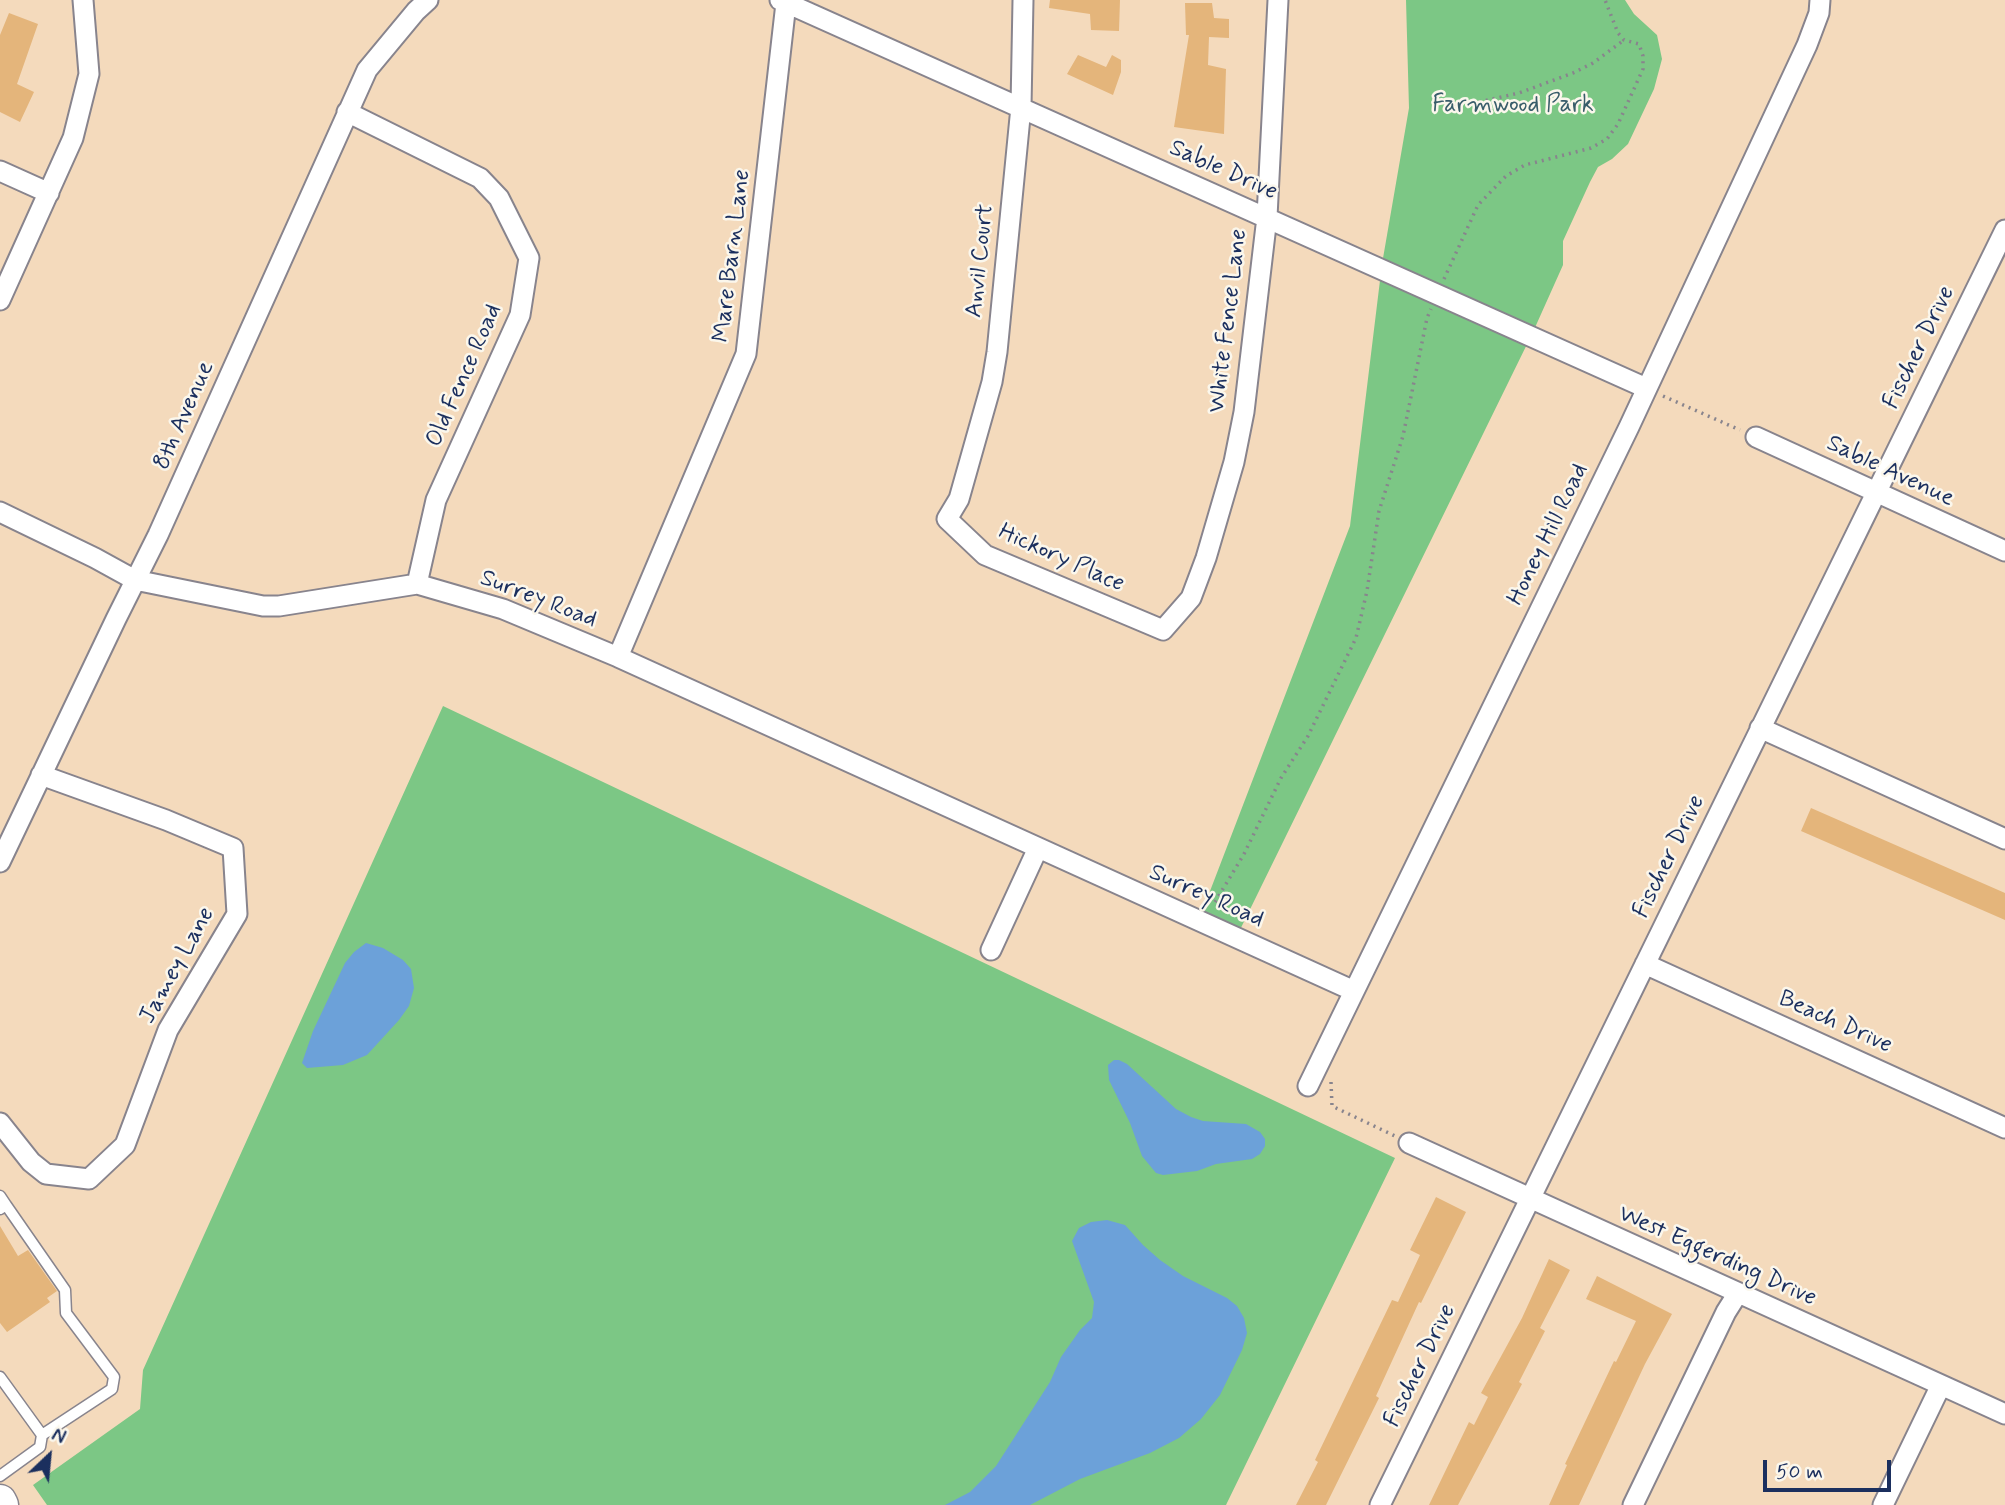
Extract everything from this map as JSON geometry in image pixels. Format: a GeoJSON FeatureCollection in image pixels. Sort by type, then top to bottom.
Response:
{"type":"FeatureCollection","features":[{"type":"Feature","properties":{"kind":"street"},"geometry":{"type":"LineString","coordinates":[[0,300],[73,138],[89,74],[83,0]]}},
{"type":"Feature","properties":{"kind":"street","name":"8th Avenue"},"geometry":{"type":"LineString","coordinates":[[0,862],[158,535],[347,112],[368,70],[428,0]]}},
{"type":"Feature","properties":{"kind":"street","name":"Anvil Court"},"geometry":{"type":"LineString","coordinates":[[947,519],[960,499],[992,382],[997,352],[1021,107],[1023,0]]}},
{"type":"Feature","properties":{"kind":"street","name":"White Fence Lane"},"geometry":{"type":"LineString","coordinates":[[1163,630],[1191,598],[1206,558],[1234,462],[1244,412],[1267,217],[1278,0]]}},
{"type":"Feature","properties":{"kind":"street","name":"Honey Hill Road"},"geometry":{"type":"LineString","coordinates":[[1308,1087],[1646,388],[1807,45],[1821,0]]}},
{"type":"Feature","properties":{"kind":"street","name":"Sable Drive"},"geometry":{"type":"LineString","coordinates":[[783,1],[1646,388]]}},
{"type":"Feature","properties":{"kind":"street","name":"Mare Barn Lane"},"geometry":{"type":"LineString","coordinates":[[618,657],[747,354],[783,1]]}},
{"type":"Feature","properties":{"kind":"street","name":"Old Fence Road"},"geometry":{"type":"LineString","coordinates":[[347,112],[480,178],[499,198],[529,258],[520,315],[436,500],[417,584]]}},
{"type":"Feature","properties":{"kind":"street"},"geometry":{"type":"LineString","coordinates":[[0,172],[49,193]]}},
{"type":"Feature","properties":{"kind":"street","name":"Fischer Drive"},"geometry":{"type":"LineString","coordinates":[[1380,1505],[2005,230]]}},
{"type":"Feature","properties":{"kind":"street","name":"Sable Avenue"},"geometry":{"type":"LineString","coordinates":[[1756,437],[2005,551]]}},
{"type":"Feature","properties":{"kind":"street","name":"Surrey Road"},"geometry":{"type":"LineString","coordinates":[[0,512],[135,580],[263,606],[279,606],[417,584],[503,609],[618,657],[1354,991]]}},
{"type":"Feature","properties":{"kind":"street","name":"Hickory Place"},"geometry":{"type":"LineString","coordinates":[[947,519],[985,555],[1163,630]]}},
{"type":"Feature","properties":{"kind":"street"},"geometry":{"type":"LineString","coordinates":[[1760,728],[2005,839]]}},
{"type":"Feature","properties":{"kind":"street","name":"Jamey Lane"},"geometry":{"type":"LineString","coordinates":[[0,1123],[31,1163],[46,1174],[89,1179],[125,1145],[168,1030],[237,914],[233,848],[166,820],[41,775]]}},
{"type":"Feature","properties":{"kind":"street"},"geometry":{"type":"LineString","coordinates":[[991,950],[1038,848]]}},
{"type":"Feature","properties":{"kind":"street","name":"Beach Drive"},"geometry":{"type":"LineString","coordinates":[[1645,964],[2005,1128]]}},
{"type":"Feature","properties":{"kind":"street","name":"West Eggerding Drive"},"geometry":{"type":"LineString","coordinates":[[1409,1143],[2005,1414]]}},
{"type":"Feature","properties":{"kind":"street"},"geometry":{"type":"LineString","coordinates":[[1633,1505],[1726,1312],[1738,1293]]}},
{"type":"Feature","properties":{"kind":"street"},"geometry":{"type":"LineString","coordinates":[[1882,1505],[1941,1385]]}},
{"type":"Feature","properties":{"kind":"lane"},"geometry":{"type":"LineString","coordinates":[[2,1203],[65,1290],[66,1313],[114,1377],[112,1389],[42,1435]]}},
{"type":"Feature","properties":{"kind":"lane"},"geometry":{"type":"LineString","coordinates":[[0,1377],[42,1435],[40,1447],[0,1476]]}},
{"type":"Feature","properties":{"kind":"path"},"geometry":{"type":"LineString","coordinates":[[1446,274],[1478,205],[1506,176],[1525,165],[1591,148],[1607,139],[1618,124],[1643,69],[1643,56],[1639,44],[1624,40],[1618,33],[1605,0]]}},
{"type":"Feature","properties":{"kind":"path"},"geometry":{"type":"LineString","coordinates":[[1479,102],[1519,93],[1554,81],[1592,63],[1624,40]]}},
{"type":"Feature","properties":{"kind":"path"},"geometry":{"type":"LineString","coordinates":[[1215,902],[1244,854],[1281,778],[1308,736],[1356,638],[1367,592],[1379,511],[1403,436],[1427,318]]}},
{"type":"Feature","properties":{"kind":"path"},"geometry":{"type":"LineString","coordinates":[[1646,388],[1756,437]]}},
{"type":"Feature","properties":{"kind":"path"},"geometry":{"type":"LineString","coordinates":[[1331,1078],[1332,1106],[1409,1143]]}},
{"type":"Feature","properties":{"kind":"green space","name":"Farmwood Park"},"geometry":{"type":"Polygon","coordinates":[[[1406,0],[1625,0],[1634,14],[1657,35],[1662,59],[1654,89],[1628,144],[1612,159],[1598,167],[1590,182],[1563,241],[1563,265],[1533,332],[1234,942],[1197,925],[1350,526],[1382,264],[1409,108],[1406,0]]]}},
{"type":"Feature","properties":{"kind":"green space"},"geometry":{"type":"Polygon","coordinates":[[[443,706],[1395,1158],[1226,1505],[47,1505],[33,1485],[140,1409],[143,1370],[443,706]]]}},
{"type":"Feature","properties":{"kind":"water"},"geometry":{"type":"Polygon","coordinates":[[[366,943],[383,948],[403,960],[411,969],[414,988],[409,1006],[367,1055],[343,1065],[307,1068],[302,1063],[313,1031],[345,963],[366,943]]]}},
{"type":"Feature","properties":{"kind":"water"},"geometry":{"type":"Polygon","coordinates":[[[1114,1060],[1127,1064],[1176,1109],[1203,1121],[1246,1124],[1260,1132],[1265,1139],[1265,1146],[1260,1154],[1252,1159],[1216,1164],[1197,1171],[1163,1175],[1156,1173],[1142,1156],[1130,1123],[1109,1080],[1108,1065],[1114,1060]]]}},
{"type":"Feature","properties":{"kind":"water"},"geometry":{"type":"Polygon","coordinates":[[[1107,1220],[1125,1225],[1160,1260],[1237,1306],[1244,1318],[1247,1333],[1242,1350],[1220,1395],[1201,1419],[1179,1438],[1150,1453],[1080,1479],[1030,1505],[945,1505],[970,1492],[996,1466],[1050,1382],[1061,1357],[1092,1318],[1094,1302],[1072,1241],[1079,1228],[1091,1222],[1107,1220]]]}},
{"type":"Feature","properties":{"kind":"building"},"geometry":{"type":"Polygon","coordinates":[[[1050,0],[1120,0],[1119,31],[1091,30],[1090,14],[1049,8],[1050,0]]]}},
{"type":"Feature","properties":{"kind":"building"},"geometry":{"type":"Polygon","coordinates":[[[1185,3],[1212,3],[1214,18],[1229,19],[1229,38],[1209,37],[1208,65],[1226,69],[1224,134],[1174,127],[1189,35],[1186,35],[1185,3]]]}},
{"type":"Feature","properties":{"kind":"building"},"geometry":{"type":"Polygon","coordinates":[[[9,13],[38,24],[17,84],[34,92],[20,122],[0,112],[0,35],[9,13]]]}},
{"type":"Feature","properties":{"kind":"building"},"geometry":{"type":"Polygon","coordinates":[[[1078,55],[1106,67],[1112,55],[1121,60],[1121,72],[1113,95],[1067,74],[1078,55]]]}},
{"type":"Feature","properties":{"kind":"building"},"geometry":{"type":"Polygon","coordinates":[[[1811,808],[2005,893],[2005,920],[1801,831],[1811,808]]]}},
{"type":"Feature","properties":{"kind":"building"},"geometry":{"type":"Polygon","coordinates":[[[1436,1197],[1466,1212],[1421,1303],[1419,1302],[1376,1396],[1379,1398],[1326,1505],[1296,1505],[1392,1300],[1398,1302],[1420,1255],[1410,1250],[1436,1197]]]}},
{"type":"Feature","properties":{"kind":"building"},"geometry":{"type":"Polygon","coordinates":[[[0,1226],[18,1256],[28,1250],[57,1291],[47,1298],[50,1302],[7,1332],[0,1323],[0,1226]]]}},
{"type":"Feature","properties":{"kind":"building"},"geometry":{"type":"Polygon","coordinates":[[[1549,1259],[1570,1270],[1540,1328],[1545,1331],[1519,1382],[1522,1384],[1458,1505],[1429,1505],[1469,1422],[1474,1425],[1488,1397],[1481,1393],[1522,1318],[1549,1259]]]}},
{"type":"Feature","properties":{"kind":"building"},"geometry":{"type":"Polygon","coordinates":[[[1597,1276],[1672,1314],[1645,1364],[1579,1505],[1549,1505],[1567,1465],[1565,1464],[1636,1321],[1586,1299],[1597,1276]]]}}]}
